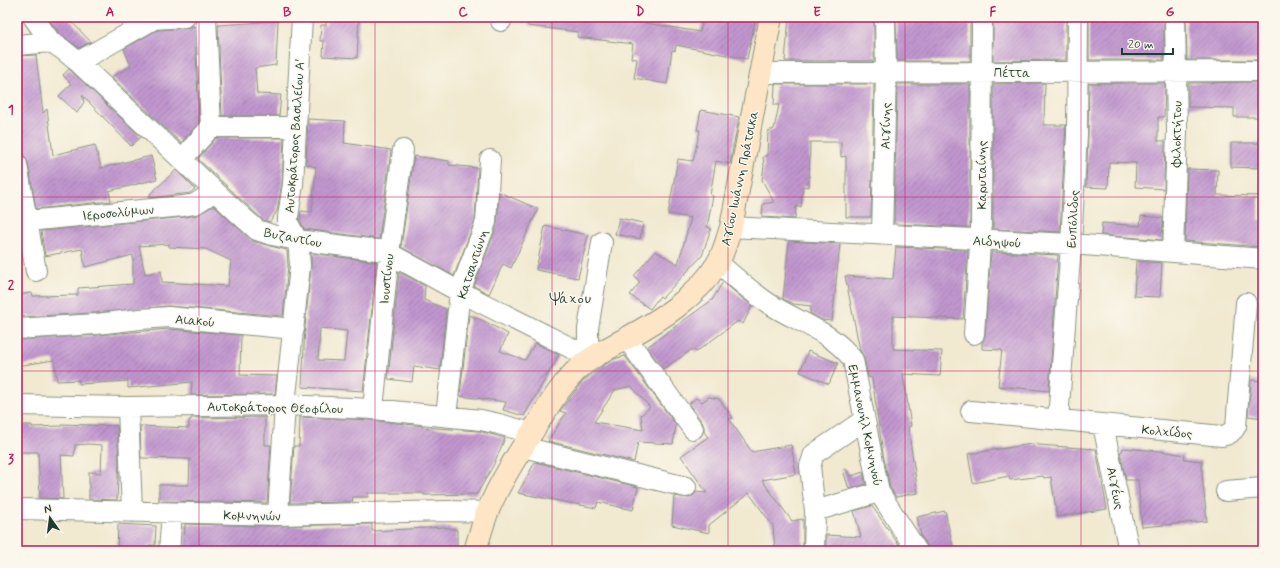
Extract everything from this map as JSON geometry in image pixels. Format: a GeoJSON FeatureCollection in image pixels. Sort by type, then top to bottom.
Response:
{"type":"FeatureCollection","features":[{"type":"Feature","properties":{"kind":"main road","name":"Αγίου Ιωάννη Πράτσικα"},"geometry":{"type":"LineString","coordinates":[[475,551],[495,496],[527,440],[556,395],[573,373],[591,358],[627,339],[665,315],[700,286],[718,263],[731,227],[771,17]]}},
{"type":"Feature","properties":{"kind":"street","name":"Βυζαντίου"},"geometry":{"type":"LineString","coordinates":[[33,17],[51,42],[78,62],[257,230],[272,235],[297,240],[385,251],[460,292],[591,358]]}},
{"type":"Feature","properties":{"kind":"street"},"geometry":{"type":"LineString","coordinates":[[78,62],[154,20],[185,17]]}},
{"type":"Feature","properties":{"kind":"street"},"geometry":{"type":"LineString","coordinates":[[182,159],[211,127],[206,17]]}},
{"type":"Feature","properties":{"kind":"street","name":"Αυτοκράτορος Βασιλείου A'"},"geometry":{"type":"LineString","coordinates":[[278,515],[285,405],[300,266],[297,240],[288,223],[288,217],[293,184],[302,17]]}},
{"type":"Feature","properties":{"kind":"street","name":"Αιγίνης"},"geometry":{"type":"LineString","coordinates":[[882,234],[886,73],[885,17]]}},
{"type":"Feature","properties":{"kind":"street","name":"Καρυταίνης"},"geometry":{"type":"LineString","coordinates":[[974,334],[981,240],[982,17]]}},
{"type":"Feature","properties":{"kind":"street","name":"Ευπόλιδος"},"geometry":{"type":"LineString","coordinates":[[1058,420],[1071,244],[1077,135],[1078,17]]}},
{"type":"Feature","properties":{"kind":"street","name":"Φιλοκτήτου"},"geometry":{"type":"LineString","coordinates":[[1173,252],[1177,131],[1175,17]]}},
{"type":"Feature","properties":{"kind":"street"},"geometry":{"type":"LineString","coordinates":[[17,45],[51,42]]}},
{"type":"Feature","properties":{"kind":"street","name":"Πέττα"},"geometry":{"type":"LineString","coordinates":[[760,73],[1263,71]]}},
{"type":"Feature","properties":{"kind":"street"},"geometry":{"type":"LineString","coordinates":[[211,127],[295,127]]}},
{"type":"Feature","properties":{"kind":"street","name":"Ιουστίνου"},"geometry":{"type":"LineString","coordinates":[[373,409],[389,253],[402,150]]}},
{"type":"Feature","properties":{"kind":"street","name":"Κατσαντώνη"},"geometry":{"type":"LineString","coordinates":[[446,416],[460,292],[486,222],[490,160]]}},
{"type":"Feature","properties":{"kind":"street"},"geometry":{"type":"LineString","coordinates":[[17,165],[22,221],[36,272]]}},
{"type":"Feature","properties":{"kind":"street","name":"Ιεροσολύμων"},"geometry":{"type":"LineString","coordinates":[[22,221],[183,206],[195,204],[215,192]]}},
{"type":"Feature","properties":{"kind":"street","name":"Αιδηψού"},"geometry":{"type":"LineString","coordinates":[[731,227],[1071,244],[1263,259]]}},
{"type":"Feature","properties":{"kind":"street"},"geometry":{"type":"LineString","coordinates":[[591,358],[588,329],[602,242]]}},
{"type":"Feature","properties":{"kind":"street","name":"Εμμανουήλ Κομνηνού"},"geometry":{"type":"LineString","coordinates":[[718,263],[768,303],[833,339],[846,350],[853,360],[879,492],[917,551]]}},
{"type":"Feature","properties":{"kind":"street","name":"Κολχίδος"},"geometry":{"type":"LineString","coordinates":[[971,411],[1222,436],[1231,433],[1236,426],[1246,303]]}},
{"type":"Feature","properties":{"kind":"street","name":"Αιακού"},"geometry":{"type":"LineString","coordinates":[[17,329],[169,318],[294,329]]}},
{"type":"Feature","properties":{"kind":"street"},"geometry":{"type":"LineString","coordinates":[[627,339],[693,429]]}},
{"type":"Feature","properties":{"kind":"street","name":"Αυτοκράτορος Θεοφίλου"},"geometry":{"type":"LineString","coordinates":[[17,405],[128,407],[285,405],[373,409],[446,416],[499,424],[527,440],[686,487]]}},
{"type":"Feature","properties":{"kind":"street"},"geometry":{"type":"LineString","coordinates":[[128,407],[132,512]]}},
{"type":"Feature","properties":{"kind":"street"},"geometry":{"type":"LineString","coordinates":[[814,551],[815,511],[810,466],[814,454],[864,420]]}},
{"type":"Feature","properties":{"kind":"street","name":"Αιγέως"},"geometry":{"type":"LineString","coordinates":[[1103,425],[1129,551]]}},
{"type":"Feature","properties":{"kind":"street"},"geometry":{"type":"LineString","coordinates":[[1226,491],[1263,488]]}},
{"type":"Feature","properties":{"kind":"street"},"geometry":{"type":"LineString","coordinates":[[815,511],[879,492]]}},
{"type":"Feature","properties":{"kind":"street","name":"Κομνηνών"},"geometry":{"type":"LineString","coordinates":[[17,509],[278,515],[448,511],[488,512]]}},
{"type":"Feature","properties":{"kind":"street"},"geometry":{"type":"LineString","coordinates":[[169,551],[172,513]]}},
{"type":"Feature","properties":{"kind":"building"},"geometry":{"type":"Polygon","coordinates":[[[47,17],[67,17],[91,42],[79,48],[59,33],[47,17]]]}},
{"type":"Feature","properties":{"kind":"building"},"geometry":{"type":"Polygon","coordinates":[[[327,17],[359,19],[357,58],[323,56],[324,41],[320,41],[321,25],[326,25],[327,17]]]}},
{"type":"Feature","properties":{"kind":"building"},"geometry":{"type":"Polygon","coordinates":[[[528,17],[621,17],[621,19],[700,32],[703,17],[756,17],[747,59],[676,45],[675,51],[672,50],[667,84],[634,78],[637,59],[631,58],[633,44],[577,37],[578,32],[528,26],[528,17]]]}},
{"type":"Feature","properties":{"kind":"building"},"geometry":{"type":"Polygon","coordinates":[[[789,17],[874,17],[874,61],[785,61],[789,17]]]}},
{"type":"Feature","properties":{"kind":"building"},"geometry":{"type":"Polygon","coordinates":[[[896,17],[970,17],[970,61],[897,61],[896,17]]]}},
{"type":"Feature","properties":{"kind":"building"},"geometry":{"type":"Polygon","coordinates":[[[993,17],[1066,17],[1066,60],[993,61],[993,17]]]}},
{"type":"Feature","properties":{"kind":"building"},"geometry":{"type":"Polygon","coordinates":[[[1089,17],[1164,17],[1164,60],[1089,60],[1089,17]]]}},
{"type":"Feature","properties":{"kind":"building"},"geometry":{"type":"Polygon","coordinates":[[[1186,17],[1260,17],[1261,60],[1187,60],[1186,17]]]}},
{"type":"Feature","properties":{"kind":"building"},"geometry":{"type":"Polygon","coordinates":[[[278,21],[276,65],[255,68],[257,94],[281,95],[279,116],[222,116],[218,25],[278,21]]]}},
{"type":"Feature","properties":{"kind":"building"},"geometry":{"type":"Polygon","coordinates":[[[195,26],[199,123],[181,143],[111,77],[131,66],[124,49],[157,30],[195,26]]]}},
{"type":"Feature","properties":{"kind":"building"},"geometry":{"type":"Polygon","coordinates":[[[36,55],[43,113],[47,109],[53,155],[95,145],[101,168],[151,156],[157,179],[109,191],[111,201],[36,209],[28,163],[24,156],[17,106],[17,56],[36,55]]]}},
{"type":"Feature","properties":{"kind":"building"},"geometry":{"type":"Polygon","coordinates":[[[69,69],[141,137],[131,146],[82,95],[84,102],[77,113],[59,96],[71,84],[63,75],[69,69]]]}},
{"type":"Feature","properties":{"kind":"building"},"geometry":{"type":"Polygon","coordinates":[[[1262,82],[1262,117],[1234,117],[1234,108],[1188,107],[1188,83],[1262,82]]]}},
{"type":"Feature","properties":{"kind":"building"},"geometry":{"type":"Polygon","coordinates":[[[1045,83],[1044,125],[1066,125],[1060,232],[993,229],[993,84],[1045,83]]]}},
{"type":"Feature","properties":{"kind":"building"},"geometry":{"type":"Polygon","coordinates":[[[1089,83],[1165,83],[1164,117],[1158,117],[1158,141],[1165,141],[1164,189],[1135,187],[1136,163],[1109,162],[1108,188],[1086,187],[1089,83]]]}},
{"type":"Feature","properties":{"kind":"building"},"geometry":{"type":"Polygon","coordinates":[[[775,84],[874,84],[871,217],[846,217],[846,156],[841,157],[841,142],[810,142],[809,187],[803,186],[801,207],[796,206],[795,219],[762,217],[763,204],[774,202],[762,180],[764,166],[763,157],[767,155],[768,131],[774,129],[779,105],[774,105],[775,84]]]}},
{"type":"Feature","properties":{"kind":"building"},"geometry":{"type":"Polygon","coordinates":[[[897,84],[970,84],[970,227],[894,224],[897,84]]]}},
{"type":"Feature","properties":{"kind":"building"},"geometry":{"type":"Polygon","coordinates":[[[701,110],[739,117],[730,164],[716,161],[710,195],[713,196],[707,227],[711,228],[702,256],[662,298],[660,296],[650,309],[630,295],[640,282],[634,276],[655,251],[678,264],[691,218],[668,214],[678,159],[693,161],[700,130],[697,130],[701,110]]]}},
{"type":"Feature","properties":{"kind":"building"},"geometry":{"type":"Polygon","coordinates":[[[308,119],[345,121],[344,143],[391,150],[379,239],[304,229],[300,220],[301,211],[312,212],[316,167],[306,164],[308,119]]]}},
{"type":"Feature","properties":{"kind":"building"},"geometry":{"type":"Polygon","coordinates":[[[216,138],[284,138],[282,183],[277,211],[270,222],[263,220],[198,159],[216,138]]]}},
{"type":"Feature","properties":{"kind":"building"},"geometry":{"type":"Polygon","coordinates":[[[1231,143],[1262,143],[1261,168],[1231,167],[1231,143]]]}},
{"type":"Feature","properties":{"kind":"building"},"geometry":{"type":"Polygon","coordinates":[[[414,156],[449,161],[449,165],[478,168],[475,220],[454,276],[401,247],[414,156]]]}},
{"type":"Feature","properties":{"kind":"building"},"geometry":{"type":"Polygon","coordinates":[[[1187,169],[1218,170],[1217,195],[1259,196],[1259,220],[1263,220],[1262,247],[1185,241],[1187,169]]]}},
{"type":"Feature","properties":{"kind":"building"},"geometry":{"type":"Polygon","coordinates":[[[176,170],[195,189],[190,193],[150,198],[150,194],[176,170]]]}},
{"type":"Feature","properties":{"kind":"building"},"geometry":{"type":"Polygon","coordinates":[[[499,192],[538,209],[511,268],[503,264],[489,294],[474,286],[497,226],[499,192]]]}},
{"type":"Feature","properties":{"kind":"building"},"geometry":{"type":"Polygon","coordinates":[[[211,207],[215,207],[253,241],[287,250],[288,266],[283,316],[168,306],[95,313],[17,317],[17,295],[32,293],[33,296],[78,295],[78,288],[133,284],[133,255],[85,267],[82,249],[45,256],[41,231],[197,215],[211,207]],[[169,244],[139,246],[145,274],[161,271],[162,282],[228,286],[231,261],[206,249],[169,247],[169,244]]]}},
{"type":"Feature","properties":{"kind":"building"},"geometry":{"type":"Polygon","coordinates":[[[1141,216],[1163,218],[1162,240],[1101,235],[1102,223],[1140,226],[1141,216]]]}},
{"type":"Feature","properties":{"kind":"building"},"geometry":{"type":"Polygon","coordinates":[[[619,218],[643,223],[640,239],[615,234],[619,218]]]}},
{"type":"Feature","properties":{"kind":"building"},"geometry":{"type":"Polygon","coordinates":[[[545,226],[588,235],[578,278],[536,270],[545,226]]]}},
{"type":"Feature","properties":{"kind":"building"},"geometry":{"type":"Polygon","coordinates":[[[17,233],[21,251],[17,252],[17,233]]]}},
{"type":"Feature","properties":{"kind":"building"},"geometry":{"type":"Polygon","coordinates":[[[789,241],[840,244],[832,321],[822,320],[810,313],[811,306],[794,304],[783,299],[789,241]]]}},
{"type":"Feature","properties":{"kind":"building"},"geometry":{"type":"Polygon","coordinates":[[[896,247],[968,250],[963,319],[893,316],[893,349],[942,351],[940,376],[903,374],[911,426],[908,427],[918,493],[896,497],[890,488],[883,454],[872,378],[868,377],[864,358],[860,350],[845,276],[893,279],[896,247]]]}},
{"type":"Feature","properties":{"kind":"building"},"geometry":{"type":"Polygon","coordinates":[[[991,252],[1058,255],[1049,391],[998,386],[1002,350],[982,349],[982,342],[985,335],[991,252]]]}},
{"type":"Feature","properties":{"kind":"building"},"geometry":{"type":"Polygon","coordinates":[[[311,253],[377,262],[363,391],[302,387],[305,327],[311,253]],[[320,328],[318,360],[344,361],[347,331],[320,328]]]}},
{"type":"Feature","properties":{"kind":"building"},"geometry":{"type":"Polygon","coordinates":[[[1136,261],[1162,263],[1160,297],[1134,296],[1136,261]]]}},
{"type":"Feature","properties":{"kind":"building"},"geometry":{"type":"Polygon","coordinates":[[[399,272],[425,286],[424,300],[446,309],[440,370],[414,366],[412,382],[388,379],[399,272]]]}},
{"type":"Feature","properties":{"kind":"building"},"geometry":{"type":"Polygon","coordinates":[[[723,282],[752,306],[743,324],[738,321],[696,352],[693,349],[663,369],[647,347],[712,300],[723,282]]]}},
{"type":"Feature","properties":{"kind":"building"},"geometry":{"type":"Polygon","coordinates":[[[469,315],[508,334],[500,351],[525,360],[535,343],[559,355],[524,416],[503,410],[506,402],[460,396],[469,315]]]}},
{"type":"Feature","properties":{"kind":"building"},"geometry":{"type":"Polygon","coordinates":[[[169,329],[241,335],[240,375],[277,376],[275,394],[191,395],[192,382],[128,388],[128,381],[79,384],[79,380],[57,381],[54,360],[17,366],[17,340],[169,329]]]}},
{"type":"Feature","properties":{"kind":"building"},"geometry":{"type":"Polygon","coordinates":[[[808,351],[838,363],[829,384],[800,372],[808,351]]]}},
{"type":"Feature","properties":{"kind":"building"},"geometry":{"type":"Polygon","coordinates":[[[625,356],[676,425],[673,444],[638,442],[634,462],[548,441],[566,413],[560,411],[583,381],[614,359],[625,356]],[[631,386],[615,390],[594,422],[643,430],[641,415],[650,407],[631,386]]]}},
{"type":"Feature","properties":{"kind":"building"},"geometry":{"type":"Polygon","coordinates":[[[1251,380],[1263,381],[1263,418],[1248,416],[1251,380]]]}},
{"type":"Feature","properties":{"kind":"building"},"geometry":{"type":"Polygon","coordinates":[[[709,397],[719,399],[733,418],[729,419],[752,452],[791,445],[796,474],[762,480],[792,521],[803,519],[803,551],[775,551],[773,526],[749,493],[709,525],[709,533],[672,525],[674,496],[689,498],[696,492],[707,493],[681,456],[708,437],[704,432],[702,422],[689,404],[696,398],[702,402],[709,397]]]}},
{"type":"Feature","properties":{"kind":"building"},"geometry":{"type":"Polygon","coordinates":[[[265,417],[265,445],[271,445],[267,503],[159,501],[159,485],[189,485],[190,459],[141,458],[140,426],[189,428],[189,420],[191,420],[191,418],[265,417]]]}},
{"type":"Feature","properties":{"kind":"building"},"geometry":{"type":"Polygon","coordinates":[[[300,417],[372,420],[422,427],[479,431],[505,438],[494,464],[477,494],[424,495],[423,493],[368,493],[368,497],[353,497],[352,502],[290,503],[294,446],[299,446],[300,417]]]}},
{"type":"Feature","properties":{"kind":"building"},"geometry":{"type":"Polygon","coordinates":[[[62,424],[117,426],[119,461],[117,500],[89,499],[89,472],[101,473],[102,445],[88,444],[75,445],[74,456],[61,455],[63,499],[40,498],[38,452],[17,452],[17,425],[32,425],[32,427],[62,426],[62,424]]]}},
{"type":"Feature","properties":{"kind":"building"},"geometry":{"type":"Polygon","coordinates":[[[1038,443],[1038,445],[1096,449],[1107,509],[1057,517],[1051,477],[1044,478],[1043,476],[1010,480],[1009,476],[973,483],[968,454],[1038,443]]]}},
{"type":"Feature","properties":{"kind":"building"},"geometry":{"type":"Polygon","coordinates":[[[1123,448],[1185,455],[1184,459],[1202,461],[1207,521],[1142,527],[1138,480],[1126,480],[1120,453],[1123,448]]]}},
{"type":"Feature","properties":{"kind":"building"},"geometry":{"type":"Polygon","coordinates":[[[535,462],[638,487],[633,510],[598,502],[596,508],[518,493],[535,462]]]}},
{"type":"Feature","properties":{"kind":"building"},"geometry":{"type":"Polygon","coordinates":[[[846,469],[851,476],[863,472],[866,484],[849,489],[843,470],[846,469]]]}},
{"type":"Feature","properties":{"kind":"building"},"geometry":{"type":"Polygon","coordinates":[[[872,506],[903,551],[826,551],[826,535],[861,537],[854,511],[872,506]]]}},
{"type":"Feature","properties":{"kind":"building"},"geometry":{"type":"Polygon","coordinates":[[[945,511],[954,551],[928,551],[927,545],[921,536],[917,517],[945,511]]]}},
{"type":"Feature","properties":{"kind":"building"},"geometry":{"type":"Polygon","coordinates":[[[118,524],[156,526],[155,545],[149,545],[148,551],[117,551],[118,524]]]}},
{"type":"Feature","properties":{"kind":"building"},"geometry":{"type":"Polygon","coordinates":[[[185,524],[278,526],[372,524],[372,531],[444,527],[457,530],[457,551],[184,551],[185,524]]]}},
{"type":"Feature","properties":{"kind":"district","name":"Ψάχου"},"geometry":{"type":"Point","coordinates":[571,298]}}]}
